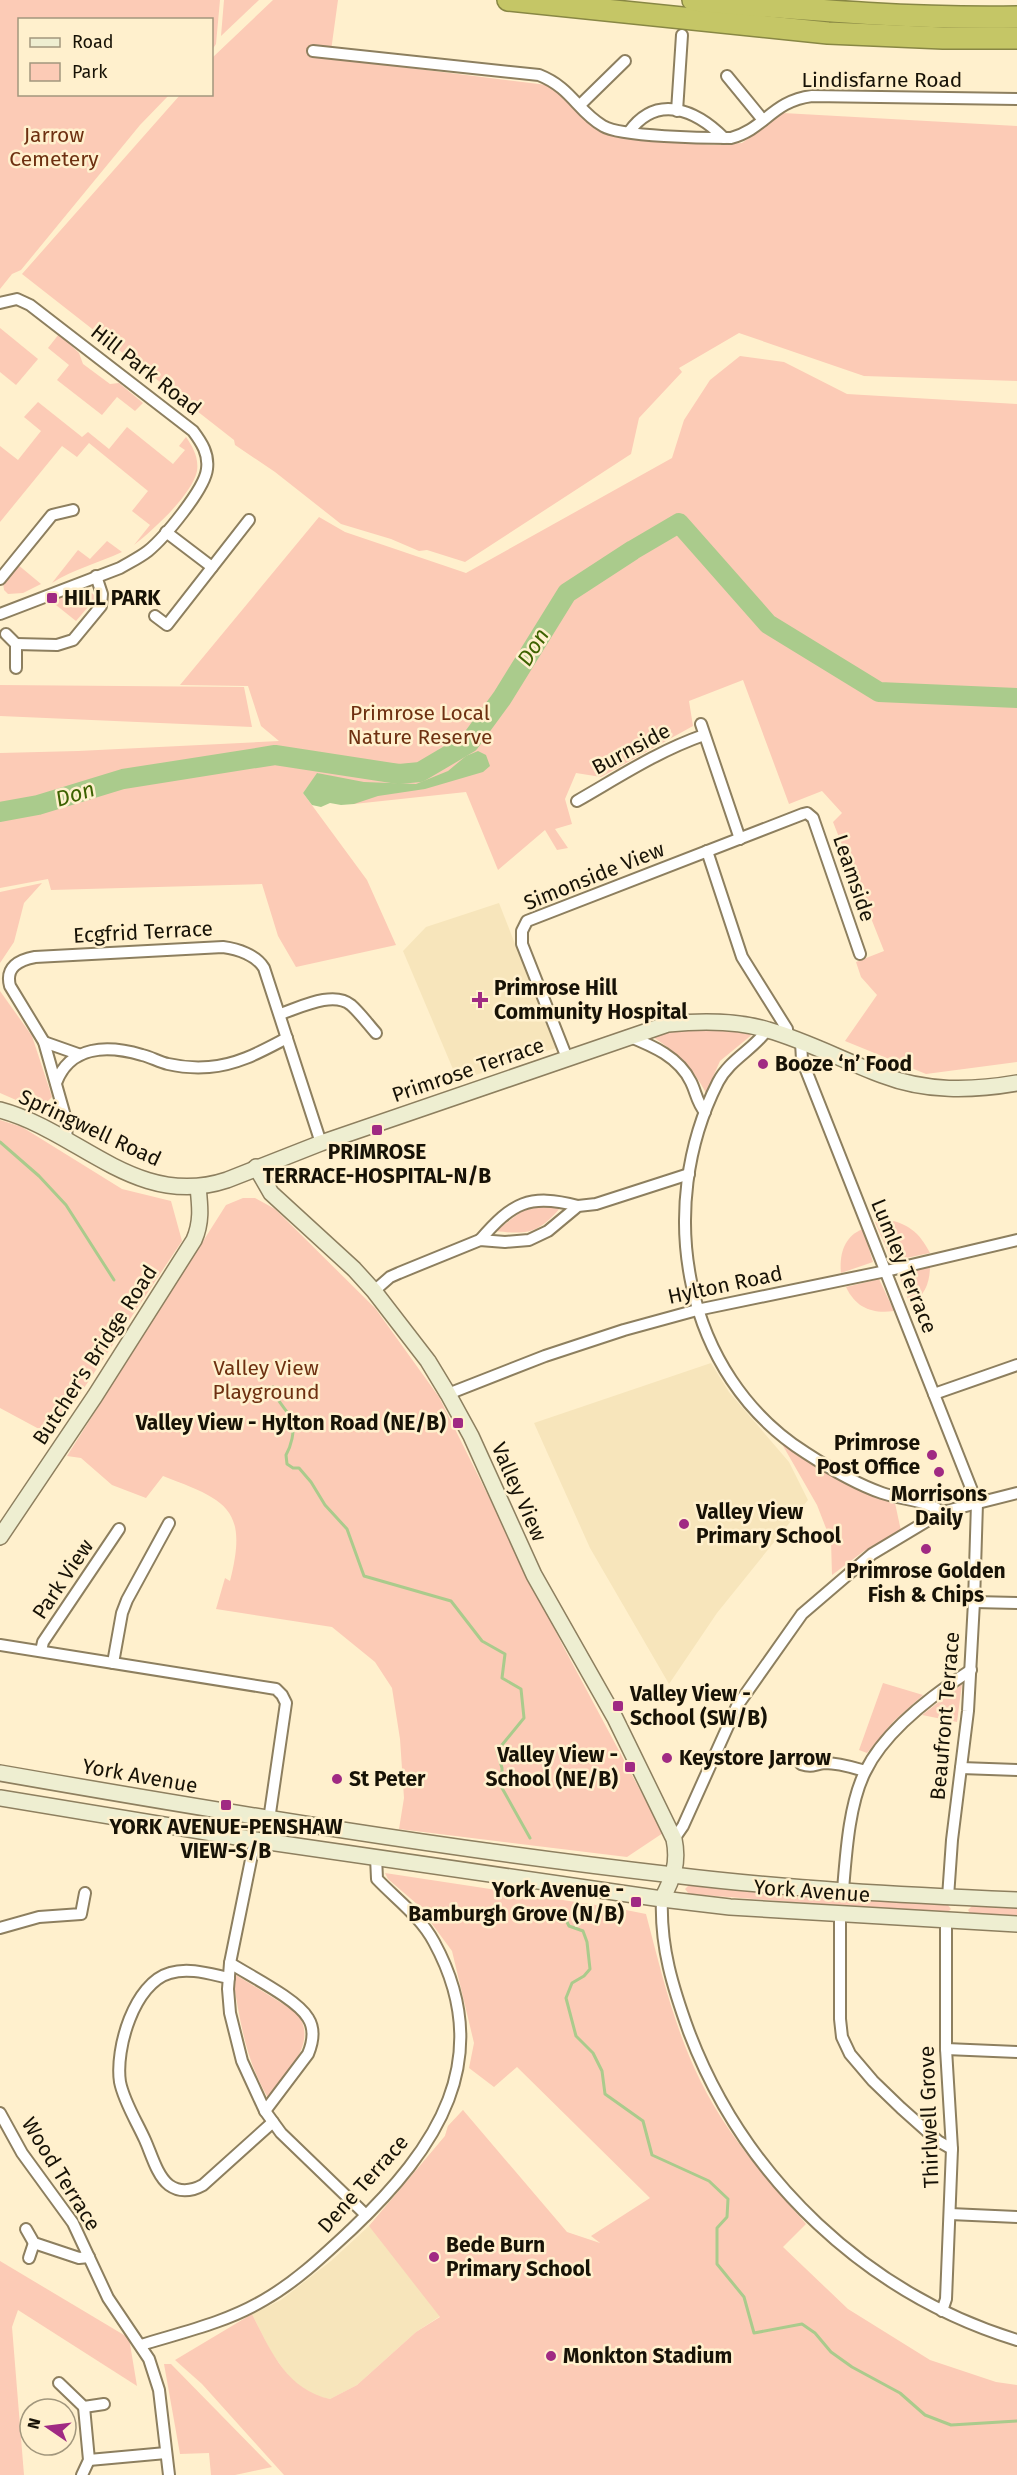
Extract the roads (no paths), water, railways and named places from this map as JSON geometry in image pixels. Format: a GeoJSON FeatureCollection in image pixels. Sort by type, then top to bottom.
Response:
{"type":"FeatureCollection","features":[{"type":"Feature","properties":{"kind":"highway"},"geometry":{"type":"LineString","coordinates":[[508,0],[828,33],[932,38],[1017,24]]}},
{"type":"Feature","properties":{"kind":"highway"},"geometry":{"type":"LineString","coordinates":[[693,0],[1017,24]]}},
{"type":"Feature","properties":{"kind":"street"},"geometry":{"type":"LineString","coordinates":[[677,111],[682,35]]}},
{"type":"Feature","properties":{"kind":"street","name":"Lindisfarne Road"},"geometry":{"type":"LineString","coordinates":[[313,51],[539,75],[563,88],[603,126],[612,130],[629,132],[724,138],[742,135],[788,102],[812,96],[1017,99]]}},
{"type":"Feature","properties":{"kind":"street"},"geometry":{"type":"LineString","coordinates":[[580,105],[625,61]]}},
{"type":"Feature","properties":{"kind":"street"},"geometry":{"type":"LineString","coordinates":[[727,76],[763,120]]}},
{"type":"Feature","properties":{"kind":"street"},"geometry":{"type":"LineString","coordinates":[[629,132],[644,117],[666,110],[695,115],[708,122],[724,138]]}},
{"type":"Feature","properties":{"kind":"street","name":"Hill Park Road"},"geometry":{"type":"LineString","coordinates":[[0,303],[17,299],[30,305],[193,431],[200,440],[207,461],[203,483],[166,532],[137,559],[3,612]]}},
{"type":"Feature","properties":{"kind":"street"},"geometry":{"type":"LineString","coordinates":[[0,579],[52,515],[72,510]]}},
{"type":"Feature","properties":{"kind":"street"},"geometry":{"type":"LineString","coordinates":[[155,616],[167,626],[249,520]]}},
{"type":"Feature","properties":{"kind":"street"},"geometry":{"type":"LineString","coordinates":[[166,532],[212,567]]}},
{"type":"Feature","properties":{"kind":"street"},"geometry":{"type":"LineString","coordinates":[[6,634],[16,644],[57,645],[74,640],[103,600],[96,576]]}},
{"type":"Feature","properties":{"kind":"street"},"geometry":{"type":"LineString","coordinates":[[0,600],[3,612]]}},
{"type":"Feature","properties":{"kind":"street"},"geometry":{"type":"LineString","coordinates":[[16,644],[16,668]]}},
{"type":"Feature","properties":{"kind":"street","name":"Burnside"},"geometry":{"type":"LineString","coordinates":[[701,724],[740,839]]}},
{"type":"Feature","properties":{"kind":"street","name":"Burnside"},"geometry":{"type":"LineString","coordinates":[[577,801],[647,759],[675,745],[704,735]]}},
{"type":"Feature","properties":{"kind":"street","name":"Simonside View"},"geometry":{"type":"LineString","coordinates":[[567,1058],[522,944],[520,937],[524,925],[537,917],[803,814],[811,816]]}},
{"type":"Feature","properties":{"kind":"street","name":"Leamside"},"geometry":{"type":"LineString","coordinates":[[811,816],[860,954]]}},
{"type":"Feature","properties":{"kind":"street","name":"Lumley Terrace"},"geometry":{"type":"LineString","coordinates":[[707,852],[740,950],[750,971],[794,1039],[977,1503]]}},
{"type":"Feature","properties":{"kind":"street","name":"Ecgfrid Terrace"},"geometry":{"type":"LineString","coordinates":[[44,1042],[8,980],[15,964],[26,958],[231,948],[261,963],[287,1038],[318,1144]]}},
{"type":"Feature","properties":{"kind":"street"},"geometry":{"type":"LineString","coordinates":[[279,1014],[332,998],[350,1004],[376,1033]]}},
{"type":"Feature","properties":{"kind":"street","name":"Primrose Terrace"},"geometry":{"type":"LineString","coordinates":[[256,1167],[668,1024],[711,1022],[767,1029],[884,1076],[922,1086],[972,1090],[1017,1083]]}},
{"type":"Feature","properties":{"kind":"street"},"geometry":{"type":"LineString","coordinates":[[767,1029],[731,1063],[719,1080],[694,1144],[689,1174],[686,1257],[697,1310],[711,1344],[735,1384],[754,1411],[780,1435],[808,1455],[866,1486],[894,1497],[924,1503],[942,1512]]}},
{"type":"Feature","properties":{"kind":"street"},"geometry":{"type":"LineString","coordinates":[[628,1036],[652,1046],[678,1063],[686,1072],[700,1107],[705,1112]]}},
{"type":"Feature","properties":{"kind":"street"},"geometry":{"type":"LineString","coordinates":[[56,1083],[62,1068],[83,1052],[115,1050],[142,1054],[183,1067],[210,1067],[245,1059],[287,1038]]}},
{"type":"Feature","properties":{"kind":"street"},"geometry":{"type":"LineString","coordinates":[[44,1042],[78,1054]]}},
{"type":"Feature","properties":{"kind":"street"},"geometry":{"type":"LineString","coordinates":[[44,1042],[67,1123],[66,1140]]}},
{"type":"Feature","properties":{"kind":"street","name":"Springwell Road"},"geometry":{"type":"LineString","coordinates":[[0,1110],[36,1123],[119,1170],[163,1185],[213,1184],[256,1167]]}},
{"type":"Feature","properties":{"kind":"street","name":"Valley View"},"geometry":{"type":"LineString","coordinates":[[256,1167],[271,1193],[354,1269],[374,1292],[428,1361],[448,1394],[471,1436],[534,1575],[615,1718],[674,1839],[677,1854],[674,1876]]}},
{"type":"Feature","properties":{"kind":"street"},"geometry":{"type":"LineString","coordinates":[[374,1292],[399,1273],[480,1240],[501,1216],[516,1205],[544,1200],[578,1206],[596,1204],[689,1174]]}},
{"type":"Feature","properties":{"kind":"street","name":"Butcher's Bridge Road"},"geometry":{"type":"LineString","coordinates":[[0,1537],[95,1396],[194,1240],[199,1229],[200,1216],[198,1186]]}},
{"type":"Feature","properties":{"kind":"street"},"geometry":{"type":"LineString","coordinates":[[480,1240],[505,1242],[529,1240],[548,1231],[578,1206]]}},
{"type":"Feature","properties":{"kind":"street","name":"Hylton Road"},"geometry":{"type":"LineString","coordinates":[[448,1394],[613,1333],[697,1310],[886,1271],[1017,1240]]}},
{"type":"Feature","properties":{"kind":"street"},"geometry":{"type":"LineString","coordinates":[[934,1394],[1017,1365]]}},
{"type":"Feature","properties":{"kind":"street"},"geometry":{"type":"LineString","coordinates":[[674,1839],[683,1827],[737,1706],[802,1614],[872,1554],[942,1512],[1017,1493]]}},
{"type":"Feature","properties":{"kind":"street","name":"Beaufront Terrace"},"geometry":{"type":"LineString","coordinates":[[954,1898],[952,1840],[971,1670],[977,1503]]}},
{"type":"Feature","properties":{"kind":"street"},"geometry":{"type":"LineString","coordinates":[[113,1663],[122,1613],[127,1600],[169,1523]]}},
{"type":"Feature","properties":{"kind":"street","name":"Park View"},"geometry":{"type":"LineString","coordinates":[[41,1651],[43,1642],[119,1529]]}},
{"type":"Feature","properties":{"kind":"street"},"geometry":{"type":"LineString","coordinates":[[974,1602],[1017,1603]]}},
{"type":"Feature","properties":{"kind":"street"},"geometry":{"type":"LineString","coordinates":[[0,1645],[269,1687],[282,1695],[286,1703],[269,1820],[255,1840],[230,1963],[228,1978],[231,2013],[242,2061],[265,2111],[281,2133],[366,2215]]}},
{"type":"Feature","properties":{"kind":"street"},"geometry":{"type":"LineString","coordinates":[[843,1890],[853,1814],[865,1772],[879,1750],[898,1728],[971,1670]]}},
{"type":"Feature","properties":{"kind":"street"},"geometry":{"type":"LineString","coordinates":[[801,1764],[811,1767],[821,1763],[839,1764],[865,1772]]}},
{"type":"Feature","properties":{"kind":"street"},"geometry":{"type":"LineString","coordinates":[[961,1768],[1017,1770]]}},
{"type":"Feature","properties":{"kind":"street","name":"York Avenue"},"geometry":{"type":"LineString","coordinates":[[0,1773],[269,1820],[674,1876],[954,1898],[1017,1900]]}},
{"type":"Feature","properties":{"kind":"street","name":"York Avenue"},"geometry":{"type":"LineString","coordinates":[[0,1798],[255,1840],[662,1899],[730,1907],[1017,1924]]}},
{"type":"Feature","properties":{"kind":"street"},"geometry":{"type":"LineString","coordinates":[[376,1857],[379,1834]]}},
{"type":"Feature","properties":{"kind":"street","name":"Dene Terrace"},"geometry":{"type":"LineString","coordinates":[[141,2345],[216,2324],[265,2300],[290,2284],[322,2258],[366,2215],[421,2153],[440,2122],[453,2089],[460,2038],[458,2011],[452,1985],[434,1941],[412,1912],[376,1879],[376,1857]]}},
{"type":"Feature","properties":{"kind":"street"},"geometry":{"type":"LineString","coordinates":[[674,1876],[662,1899],[663,1941],[676,1997],[699,2058],[726,2110],[748,2144],[803,2211],[837,2242],[870,2267],[942,2311],[1017,2340]]}},
{"type":"Feature","properties":{"kind":"street"},"geometry":{"type":"LineString","coordinates":[[0,1928],[39,1917],[81,1914],[85,1893]]}},
{"type":"Feature","properties":{"kind":"street"},"geometry":{"type":"LineString","coordinates":[[953,1921],[954,1898]]}},
{"type":"Feature","properties":{"kind":"street"},"geometry":{"type":"LineString","coordinates":[[840,1914],[840,2019],[843,2037],[850,2054],[873,2081],[901,2108],[938,2141],[951,2149]]}},
{"type":"Feature","properties":{"kind":"street","name":"Thirlwell Grove"},"geometry":{"type":"LineString","coordinates":[[942,2311],[946,2299],[950,2214],[951,2149],[946,2049],[953,1921]]}},
{"type":"Feature","properties":{"kind":"street"},"geometry":{"type":"LineString","coordinates":[[230,1963],[298,2007],[309,2019],[312,2027],[312,2046],[308,2054],[265,2111]]}},
{"type":"Feature","properties":{"kind":"street"},"geometry":{"type":"LineString","coordinates":[[228,1978],[205,1972],[178,1971],[157,1979],[137,2003],[129,2022],[121,2050],[119,2071],[122,2092],[163,2178],[178,2189],[194,2190],[203,2185],[273,2122]]}},
{"type":"Feature","properties":{"kind":"street"},"geometry":{"type":"LineString","coordinates":[[946,2049],[1017,2052]]}},
{"type":"Feature","properties":{"kind":"street","name":"Wood Terrace"},"geometry":{"type":"LineString","coordinates":[[0,2113],[22,2153],[73,2223],[108,2298],[141,2345],[153,2368],[159,2390],[169,2475]]}},
{"type":"Feature","properties":{"kind":"street"},"geometry":{"type":"LineString","coordinates":[[950,2214],[1017,2217]]}},
{"type":"Feature","properties":{"kind":"street"},"geometry":{"type":"LineString","coordinates":[[26,2229],[34,2243],[30,2258]]}},
{"type":"Feature","properties":{"kind":"street","name":"Wood Terrace"},"geometry":{"type":"LineString","coordinates":[[34,2243],[79,2258],[89,2257]]}},
{"type":"Feature","properties":{"kind":"street"},"geometry":{"type":"LineString","coordinates":[[59,2383],[84,2407],[89,2460],[82,2475]]}},
{"type":"Feature","properties":{"kind":"street"},"geometry":{"type":"LineString","coordinates":[[84,2407],[104,2404]]}},
{"type":"Feature","properties":{"kind":"street"},"geometry":{"type":"LineString","coordinates":[[89,2460],[166,2452]]}},
{"type":"Feature","properties":{"kind":"waterway","name":"Don"},"geometry":{"type":"LineString","coordinates":[[0,812],[38,805],[123,779],[275,755],[399,774],[420,772],[469,743],[502,698],[567,593],[679,523],[768,624],[879,692],[1017,698]]}},
{"type":"Feature","properties":{"kind":"waterway"},"geometry":{"type":"LineString","coordinates":[[0,1142],[39,1176],[66,1205],[114,1280]]}},
{"type":"Feature","properties":{"kind":"waterway"},"geometry":{"type":"LineString","coordinates":[[273,1387],[293,1425],[292,1439],[286,1455],[287,1464],[293,1468],[299,1468],[325,1505],[347,1529],[364,1576],[451,1601],[482,1641],[505,1654],[502,1678],[521,1689],[524,1718],[497,1751],[502,1768],[502,1788],[530,1838]]}},
{"type":"Feature","properties":{"kind":"waterway"},"geometry":{"type":"LineString","coordinates":[[564,1916],[569,1926],[583,1931],[587,1942],[590,1969],[584,1976],[572,1983],[566,1998],[576,2036],[593,2053],[602,2071],[605,2094],[643,2121],[652,2155],[709,2181],[728,2199],[727,2217],[717,2228],[717,2264],[744,2297],[754,2333],[802,2324],[815,2333],[831,2352],[852,2367],[900,2393],[925,2415],[951,2425],[1017,2421]]}},
{"type":"Feature","properties":{"kind":"place","name":"HILL PARK"},"geometry":{"type":"Point","coordinates":[52,598]}},
{"type":"Feature","properties":{"kind":"place","name":"Primrose Hill Community Hospital"},"geometry":{"type":"Point","coordinates":[480,1000]}},
{"type":"Feature","properties":{"kind":"place","name":"Booze ‘n’ Food"},"geometry":{"type":"Point","coordinates":[763,1064]}},
{"type":"Feature","properties":{"kind":"place","name":"PRIMROSE TERRACE-HOSPITAL-N/B"},"geometry":{"type":"Point","coordinates":[377,1130]}},
{"type":"Feature","properties":{"kind":"place","name":"Valley View - Hylton Road (NE/B)"},"geometry":{"type":"Point","coordinates":[458,1423]}},
{"type":"Feature","properties":{"kind":"place","name":"Primrose Post Office"},"geometry":{"type":"Point","coordinates":[932,1455]}},
{"type":"Feature","properties":{"kind":"place","name":"Morrisons Daily"},"geometry":{"type":"Point","coordinates":[939,1472]}},
{"type":"Feature","properties":{"kind":"place","name":"Valley View Primary School"},"geometry":{"type":"Point","coordinates":[684,1524]}},
{"type":"Feature","properties":{"kind":"place","name":"Primrose Golden Fish & Chips"},"geometry":{"type":"Point","coordinates":[926,1549]}},
{"type":"Feature","properties":{"kind":"place","name":"Valley View - School (SW/B)"},"geometry":{"type":"Point","coordinates":[618,1706]}},
{"type":"Feature","properties":{"kind":"place","name":"Keystore Jarrow"},"geometry":{"type":"Point","coordinates":[667,1758]}},
{"type":"Feature","properties":{"kind":"place","name":"Valley View - School (NE/B)"},"geometry":{"type":"Point","coordinates":[630,1767]}},
{"type":"Feature","properties":{"kind":"place","name":"St Peter"},"geometry":{"type":"Point","coordinates":[337,1779]}},
{"type":"Feature","properties":{"kind":"place","name":"YORK AVENUE-PENSHAW VIEW-S/B"},"geometry":{"type":"Point","coordinates":[226,1805]}},
{"type":"Feature","properties":{"kind":"place","name":"York Avenue - Bamburgh Grove (N/B)"},"geometry":{"type":"Point","coordinates":[636,1902]}},
{"type":"Feature","properties":{"kind":"place","name":"Bede Burn Primary School"},"geometry":{"type":"Point","coordinates":[434,2257]}},
{"type":"Feature","properties":{"kind":"place","name":"Monkton Stadium"},"geometry":{"type":"Point","coordinates":[551,2356]}},
{"type":"Feature","properties":{"kind":"park label","name":"Jarrow Cemetery"},"geometry":{"type":"Point","coordinates":[54,147]}},
{"type":"Feature","properties":{"kind":"park label","name":"Primrose Local Nature Reserve"},"geometry":{"type":"Point","coordinates":[420,725]}},
{"type":"Feature","properties":{"kind":"park label","name":"Valley View Playground"},"geometry":{"type":"Point","coordinates":[266,1380]}}]}
